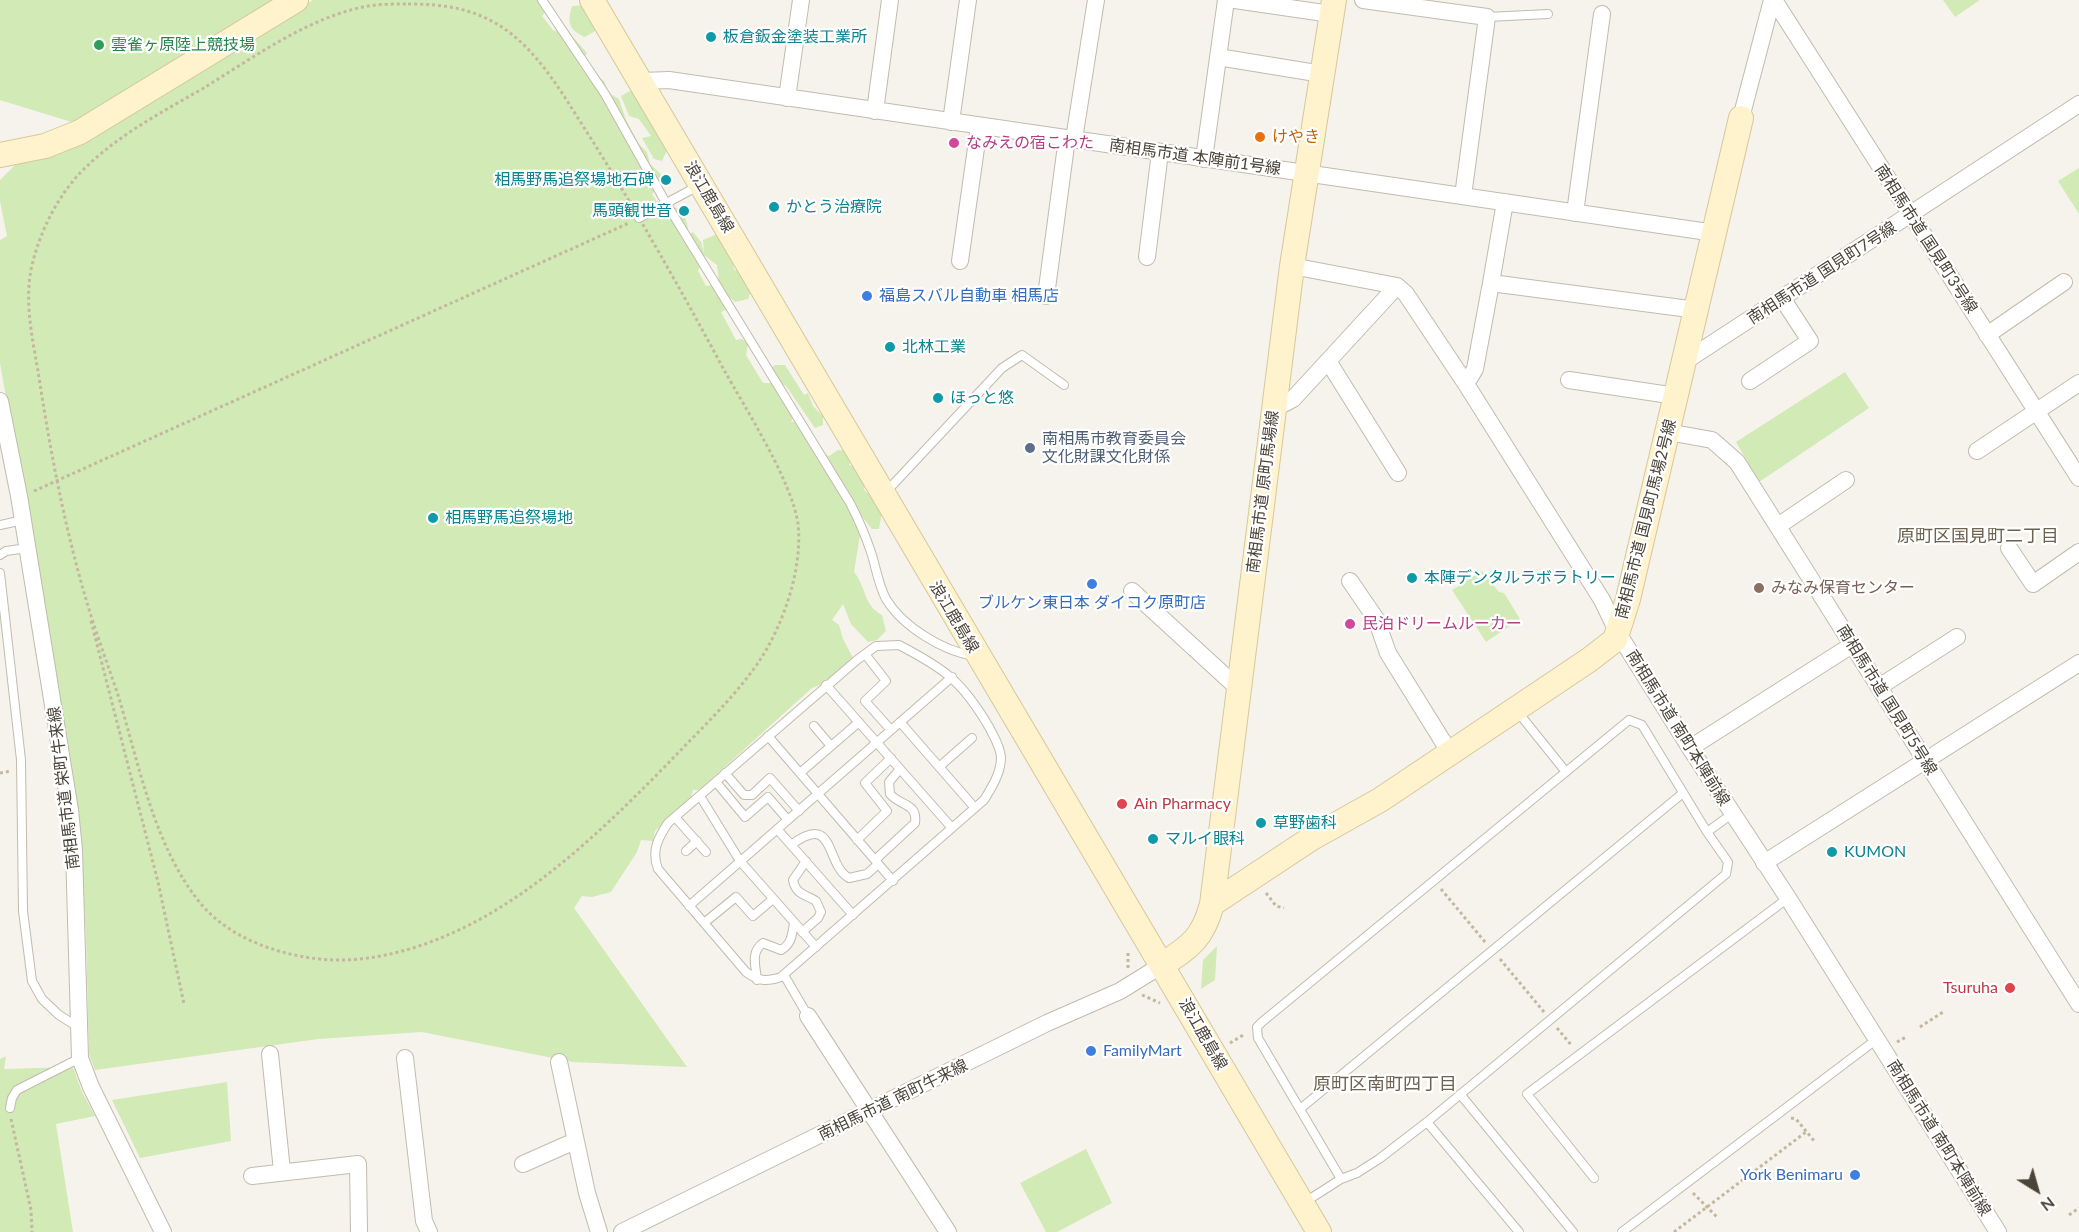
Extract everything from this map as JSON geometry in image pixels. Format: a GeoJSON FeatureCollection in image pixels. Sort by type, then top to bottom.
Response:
{"type":"FeatureCollection","features":[{"type":"Feature","properties":{"kind":"street"},"geometry":{"type":"LineString","coordinates":[[0,155],[45,146],[80,132],[296,0]]}},
{"type":"Feature","properties":{"kind":"street","name":"浪江鹿島線"},"geometry":{"type":"LineString","coordinates":[[592,0],[1319,1232]]}},
{"type":"Feature","properties":{"kind":"street"},"geometry":{"type":"LineString","coordinates":[[787,98],[801,0]]}},
{"type":"Feature","properties":{"kind":"street"},"geometry":{"type":"LineString","coordinates":[[875,111],[890,0]]}},
{"type":"Feature","properties":{"kind":"street"},"geometry":{"type":"LineString","coordinates":[[951,122],[968,0]]}},
{"type":"Feature","properties":{"kind":"street"},"geometry":{"type":"LineString","coordinates":[[1046,296],[1070,139],[1096,0]]}},
{"type":"Feature","properties":{"kind":"street"},"geometry":{"type":"LineString","coordinates":[[1204,159],[1226,0]]}},
{"type":"Feature","properties":{"kind":"street"},"geometry":{"type":"LineString","coordinates":[[1234,0],[1333,7]]}},
{"type":"Feature","properties":{"kind":"street"},"geometry":{"type":"LineString","coordinates":[[1363,0],[1487,17],[1463,196]]}},
{"type":"Feature","properties":{"kind":"street","name":"南相馬市道 国見町馬場2号線"},"geometry":{"type":"LineString","coordinates":[[1212,904],[1312,838],[1380,800],[1596,655],[1615,639],[1668,432],[1741,118],[1773,0]]}},
{"type":"Feature","properties":{"kind":"street","name":"南相馬市道 国見町3号線"},"geometry":{"type":"LineString","coordinates":[[1773,0],[2079,478]]}},
{"type":"Feature","properties":{"kind":"street","name":"南相馬市道 原町馬場線"},"geometry":{"type":"LineString","coordinates":[[1162,965],[1191,946],[1201,934],[1212,904],[1292,266],[1305,172],[1333,7]]}},
{"type":"Feature","properties":{"kind":"street"},"geometry":{"type":"LineString","coordinates":[[1575,213],[1602,14]]}},
{"type":"Feature","properties":{"kind":"street"},"geometry":{"type":"LineString","coordinates":[[1218,57],[1322,74]]}},
{"type":"Feature","properties":{"kind":"street","name":"南相馬市道 本陣前1号線"},"geometry":{"type":"LineString","coordinates":[[641,81],[669,80],[1715,233]]}},
{"type":"Feature","properties":{"kind":"street","name":"南相馬市道 国見町7号線"},"geometry":{"type":"LineString","coordinates":[[1684,362],[2079,104]]}},
{"type":"Feature","properties":{"kind":"street"},"geometry":{"type":"LineString","coordinates":[[960,261],[979,127]]}},
{"type":"Feature","properties":{"kind":"street"},"geometry":{"type":"LineString","coordinates":[[1147,257],[1160,152]]}},
{"type":"Feature","properties":{"kind":"street"},"geometry":{"type":"LineString","coordinates":[[1467,384],[1475,369],[1505,202]]}},
{"type":"Feature","properties":{"kind":"street"},"geometry":{"type":"LineString","coordinates":[[1292,266],[1398,286]]}},
{"type":"Feature","properties":{"kind":"street"},"geometry":{"type":"LineString","coordinates":[[1987,335],[2064,282]]}},
{"type":"Feature","properties":{"kind":"street"},"geometry":{"type":"LineString","coordinates":[[1491,283],[1697,310]]}},
{"type":"Feature","properties":{"kind":"street"},"geometry":{"type":"LineString","coordinates":[[1274,409],[1293,399],[1398,286]]}},
{"type":"Feature","properties":{"kind":"street","name":"南相馬市道 南町本陣前線"},"geometry":{"type":"LineString","coordinates":[[1398,286],[1406,294],[1467,384],[1602,600],[1618,633],[1690,748],[1788,898],[1998,1232]]}},
{"type":"Feature","properties":{"kind":"street"},"geometry":{"type":"LineString","coordinates":[[1750,381],[1810,341],[1782,298]]}},
{"type":"Feature","properties":{"kind":"street"},"geometry":{"type":"LineString","coordinates":[[1328,361],[1398,473]]}},
{"type":"Feature","properties":{"kind":"street"},"geometry":{"type":"LineString","coordinates":[[1569,380],[1676,396]]}},
{"type":"Feature","properties":{"kind":"street"},"geometry":{"type":"LineString","coordinates":[[1977,451],[2079,383]]}},
{"type":"Feature","properties":{"kind":"street","name":"南相馬市道 栄町牛来線"},"geometry":{"type":"LineString","coordinates":[[0,401],[28,548],[59,736],[73,840],[80,1058],[91,1087],[163,1232]]}},
{"type":"Feature","properties":{"kind":"street","name":"南相馬市道 国見町5号線"},"geometry":{"type":"LineString","coordinates":[[1668,432],[1699,436],[1722,447],[1737,462],[2079,1004]]}},
{"type":"Feature","properties":{"kind":"street"},"geometry":{"type":"LineString","coordinates":[[1778,526],[1846,480]]}},
{"type":"Feature","properties":{"kind":"street"},"geometry":{"type":"LineString","coordinates":[[2009,548],[2033,584],[2079,552]]}},
{"type":"Feature","properties":{"kind":"street"},"geometry":{"type":"LineString","coordinates":[[1350,581],[1376,619],[1388,652],[1450,753]]}},
{"type":"Feature","properties":{"kind":"street"},"geometry":{"type":"LineString","coordinates":[[1132,591],[1239,689]]}},
{"type":"Feature","properties":{"kind":"street"},"geometry":{"type":"LineString","coordinates":[[1879,687],[1957,637]]}},
{"type":"Feature","properties":{"kind":"street"},"geometry":{"type":"LineString","coordinates":[[1690,748],[1852,645]]}},
{"type":"Feature","properties":{"kind":"street"},"geometry":{"type":"LineString","coordinates":[[1764,863],[2079,663]]}},
{"type":"Feature","properties":{"kind":"street","name":"南相馬市道 南町牛来線"},"geometry":{"type":"LineString","coordinates":[[622,1232],[1057,1018],[1120,991],[1162,965]]}},
{"type":"Feature","properties":{"kind":"street"},"geometry":{"type":"LineString","coordinates":[[808,1016],[948,1232]]}},
{"type":"Feature","properties":{"kind":"street"},"geometry":{"type":"LineString","coordinates":[[270,1054],[282,1171]]}},
{"type":"Feature","properties":{"kind":"street"},"geometry":{"type":"LineString","coordinates":[[405,1058],[424,1221],[429,1232]]}},
{"type":"Feature","properties":{"kind":"street"},"geometry":{"type":"LineString","coordinates":[[559,1062],[575,1141],[599,1232]]}},
{"type":"Feature","properties":{"kind":"street"},"geometry":{"type":"LineString","coordinates":[[523,1164],[575,1141]]}},
{"type":"Feature","properties":{"kind":"street"},"geometry":{"type":"LineString","coordinates":[[252,1176],[358,1164],[359,1232]]}},
{"type":"Feature","properties":{"kind":"lane"},"geometry":{"type":"LineString","coordinates":[[542,0],[605,94],[666,204],[850,503],[861,524],[886,599],[910,624],[928,638],[956,652],[978,656]]}},
{"type":"Feature","properties":{"kind":"lane"},"geometry":{"type":"LineString","coordinates":[[1487,17],[1548,14]]}},
{"type":"Feature","properties":{"kind":"lane"},"geometry":{"type":"LineString","coordinates":[[639,218],[701,184]]}},
{"type":"Feature","properties":{"kind":"lane"},"geometry":{"type":"LineString","coordinates":[[884,495],[1002,368],[1022,355],[1064,385]]}},
{"type":"Feature","properties":{"kind":"lane"},"geometry":{"type":"LineString","coordinates":[[0,525],[23,520]]}},
{"type":"Feature","properties":{"kind":"lane"},"geometry":{"type":"LineString","coordinates":[[0,555],[6,551],[28,548]]}},
{"type":"Feature","properties":{"kind":"lane"},"geometry":{"type":"LineString","coordinates":[[0,573],[21,760],[23,911],[33,981],[42,999],[78,1027]]}},
{"type":"Feature","properties":{"kind":"lane"},"geometry":{"type":"LineString","coordinates":[[899,645],[939,666],[952,677],[972,701],[999,748],[1001,759],[996,779],[984,800],[784,975],[769,981],[757,980],[746,972],[689,906],[655,861],[659,836],[675,817],[725,773],[826,685],[876,646],[899,645]]}},
{"type":"Feature","properties":{"kind":"lane"},"geometry":{"type":"LineString","coordinates":[[865,654],[886,681],[865,701],[891,730]]}},
{"type":"Feature","properties":{"kind":"lane"},"geometry":{"type":"LineString","coordinates":[[689,906],[952,677]]}},
{"type":"Feature","properties":{"kind":"lane"},"geometry":{"type":"LineString","coordinates":[[826,685],[952,828]]}},
{"type":"Feature","properties":{"kind":"lane"},"geometry":{"type":"LineString","coordinates":[[1516,709],[1566,772]]}},
{"type":"Feature","properties":{"kind":"lane"},"geometry":{"type":"LineString","coordinates":[[1302,1204],[1341,1179],[1357,1173],[1379,1159],[1427,1122],[1726,874],[1728,862],[1707,832],[1642,725],[1629,720],[1257,1027],[1258,1038],[1341,1179]]}},
{"type":"Feature","properties":{"kind":"lane"},"geometry":{"type":"LineString","coordinates":[[800,773],[859,722]]}},
{"type":"Feature","properties":{"kind":"lane"},"geometry":{"type":"LineString","coordinates":[[900,722],[975,808]]}},
{"type":"Feature","properties":{"kind":"lane"},"geometry":{"type":"LineString","coordinates":[[814,726],[831,746]]}},
{"type":"Feature","properties":{"kind":"lane"},"geometry":{"type":"LineString","coordinates":[[768,736],[893,881]]}},
{"type":"Feature","properties":{"kind":"lane"},"geometry":{"type":"LineString","coordinates":[[939,767],[972,738]]}},
{"type":"Feature","properties":{"kind":"lane"},"geometry":{"type":"LineString","coordinates":[[857,840],[887,811],[865,783],[891,758]]}},
{"type":"Feature","properties":{"kind":"lane"},"geometry":{"type":"LineString","coordinates":[[791,845],[807,835],[822,836],[831,846],[837,868],[849,878],[867,874],[915,823],[916,816],[910,805],[890,794],[889,782],[900,769]]}},
{"type":"Feature","properties":{"kind":"lane"},"geometry":{"type":"LineString","coordinates":[[725,773],[744,795],[752,795],[770,778],[799,811]]}},
{"type":"Feature","properties":{"kind":"lane"},"geometry":{"type":"LineString","coordinates":[[716,782],[745,817],[768,797],[788,820]]}},
{"type":"Feature","properties":{"kind":"lane"},"geometry":{"type":"LineString","coordinates":[[1300,1109],[1683,793]]}},
{"type":"Feature","properties":{"kind":"lane"},"geometry":{"type":"LineString","coordinates":[[700,796],[740,861],[816,947]]}},
{"type":"Feature","properties":{"kind":"lane"},"geometry":{"type":"LineString","coordinates":[[1707,832],[1732,814]]}},
{"type":"Feature","properties":{"kind":"lane"},"geometry":{"type":"LineString","coordinates":[[675,817],[706,852]]}},
{"type":"Feature","properties":{"kind":"lane"},"geometry":{"type":"LineString","coordinates":[[777,829],[853,915]]}},
{"type":"Feature","properties":{"kind":"lane"},"geometry":{"type":"LineString","coordinates":[[686,851],[697,841]]}},
{"type":"Feature","properties":{"kind":"lane"},"geometry":{"type":"LineString","coordinates":[[802,932],[818,918],[821,912],[816,902],[798,893],[794,887],[793,880],[806,861]]}},
{"type":"Feature","properties":{"kind":"lane"},"geometry":{"type":"LineString","coordinates":[[704,923],[736,897],[753,916],[773,899]]}},
{"type":"Feature","properties":{"kind":"lane"},"geometry":{"type":"LineString","coordinates":[[1594,1178],[1527,1094],[1788,898]]}},
{"type":"Feature","properties":{"kind":"lane"},"geometry":{"type":"LineString","coordinates":[[757,980],[754,956],[756,949],[763,943],[781,950],[786,947],[794,923]]}},
{"type":"Feature","properties":{"kind":"lane"},"geometry":{"type":"LineString","coordinates":[[784,975],[808,1016]]}},
{"type":"Feature","properties":{"kind":"lane"},"geometry":{"type":"LineString","coordinates":[[1622,1232],[1877,1039]]}},
{"type":"Feature","properties":{"kind":"lane"},"geometry":{"type":"LineString","coordinates":[[10,1108],[17,1090],[80,1058]]}},
{"type":"Feature","properties":{"kind":"lane"},"geometry":{"type":"LineString","coordinates":[[1460,1094],[1574,1232]]}},
{"type":"Feature","properties":{"kind":"lane"},"geometry":{"type":"LineString","coordinates":[[1427,1122],[1519,1232]]}},
{"type":"Feature","properties":{"kind":"path"},"geometry":{"type":"LineString","coordinates":[[87,602],[158,826],[178,869],[197,900],[230,928],[265,947],[313,958],[348,959],[388,954],[451,934],[485,915],[579,848],[733,697],[762,657],[792,586],[798,523],[791,500],[758,430],[639,218],[558,87],[536,57],[510,33],[487,19],[460,7],[434,4],[368,6],[300,32],[255,56],[119,140],[83,170],[57,204],[43,231],[33,265],[29,299],[43,408],[58,482],[87,602],[158,882],[183,1004]]}},
{"type":"Feature","properties":{"kind":"path"},"geometry":{"type":"LineString","coordinates":[[19,496],[58,482],[639,218]]}},
{"type":"Feature","properties":{"kind":"path"},"geometry":{"type":"LineString","coordinates":[[1253,876],[1276,906],[1284,908]]}},
{"type":"Feature","properties":{"kind":"path"},"geometry":{"type":"LineString","coordinates":[[1439,887],[1488,946]]}},
{"type":"Feature","properties":{"kind":"path"},"geometry":{"type":"LineString","coordinates":[[1496,956],[1545,1013]]}},
{"type":"Feature","properties":{"kind":"path"},"geometry":{"type":"LineString","coordinates":[[1920,1027],[1942,1012]]}},
{"type":"Feature","properties":{"kind":"path"},"geometry":{"type":"LineString","coordinates":[[1554,1024],[1578,1054]]}},
{"type":"Feature","properties":{"kind":"path"},"geometry":{"type":"LineString","coordinates":[[1228,1044],[1257,1027]]}},
{"type":"Feature","properties":{"kind":"path"},"geometry":{"type":"LineString","coordinates":[[10,1108],[30,1210],[32,1232]]}},
{"type":"Feature","properties":{"kind":"path"},"geometry":{"type":"LineString","coordinates":[[1784,1115],[1796,1119],[1815,1142]]}},
{"type":"Feature","properties":{"kind":"path"},"geometry":{"type":"LineString","coordinates":[[1674,1232],[1806,1132]]}},
{"type":"Feature","properties":{"kind":"path"},"geometry":{"type":"LineString","coordinates":[[1689,1190],[1717,1217]]}},
{"type":"Feature","properties":{"kind":"path"},"geometry":{"type":"LineString","coordinates":[[2069,1215],[2079,1208]]}},
{"type":"Feature","properties":{"kind":"green space","name":"雲雀ヶ原陸上競技場"},"geometry":{"type":"Polygon","coordinates":[[[0,0],[304,0],[78,124],[0,100],[0,0]]]}},
{"type":"Feature","properties":{"kind":"green space","name":"相馬野馬追祭場地"},"geometry":{"type":"Polygon","coordinates":[[[313,0],[537,0],[546,12],[542,16],[553,30],[572,36],[587,53],[581,64],[604,81],[609,93],[619,99],[626,120],[639,144],[647,152],[650,164],[662,175],[662,184],[652,194],[664,212],[675,207],[685,216],[688,228],[683,237],[693,232],[701,242],[704,253],[703,240],[722,232],[733,257],[734,270],[747,272],[753,285],[748,299],[735,302],[727,295],[727,309],[721,312],[736,340],[742,339],[748,344],[746,355],[763,383],[771,383],[797,409],[791,422],[804,421],[811,431],[808,444],[829,456],[838,450],[848,451],[852,455],[849,465],[862,468],[865,477],[864,490],[883,506],[879,529],[872,529],[860,514],[853,524],[859,525],[860,535],[854,572],[871,606],[882,615],[886,631],[877,640],[868,642],[851,624],[843,604],[832,620],[839,625],[853,658],[843,676],[812,688],[699,790],[693,790],[691,797],[655,831],[653,841],[641,840],[637,852],[611,892],[592,897],[582,896],[574,908],[687,1067],[573,1062],[422,1032],[318,1039],[95,1070],[89,1054],[86,939],[79,815],[0,363],[0,240],[7,236],[0,201],[0,180],[20,160],[209,66],[313,0]],[[705,256],[698,271],[706,286],[719,284],[717,265],[705,256]]]}},
{"type":"Feature","properties":{"kind":"green space"},"geometry":{"type":"Polygon","coordinates":[[[1943,0],[1980,0],[1955,17],[1943,0]]]}},
{"type":"Feature","properties":{"kind":"green space"},"geometry":{"type":"Polygon","coordinates":[[[587,5],[600,28],[585,37],[573,29],[570,17],[572,6],[587,5]]]}},
{"type":"Feature","properties":{"kind":"green space"},"geometry":{"type":"Polygon","coordinates":[[[637,87],[671,142],[662,161],[654,159],[642,138],[651,136],[639,119],[629,116],[621,96],[637,87]]]}},
{"type":"Feature","properties":{"kind":"green space"},"geometry":{"type":"Polygon","coordinates":[[[2079,168],[2079,214],[2058,181],[2079,168]]]}},
{"type":"Feature","properties":{"kind":"green space"},"geometry":{"type":"Polygon","coordinates":[[[775,365],[785,365],[804,395],[808,393],[813,406],[823,416],[823,425],[815,428],[786,386],[770,379],[766,373],[775,365]]]}},
{"type":"Feature","properties":{"kind":"green space"},"geometry":{"type":"Polygon","coordinates":[[[1845,372],[1869,408],[1759,482],[1736,442],[1845,372]]]}},
{"type":"Feature","properties":{"kind":"green space"},"geometry":{"type":"Polygon","coordinates":[[[1482,571],[1499,592],[1504,593],[1520,619],[1486,642],[1452,590],[1482,571]]]}},
{"type":"Feature","properties":{"kind":"green space"},"geometry":{"type":"Polygon","coordinates":[[[1217,946],[1215,980],[1201,989],[1203,960],[1217,946]]]}},
{"type":"Feature","properties":{"kind":"green space"},"geometry":{"type":"Polygon","coordinates":[[[6,1056],[4,1069],[73,1067],[82,1092],[95,1116],[56,1124],[73,1232],[0,1232],[0,1059],[6,1056]]]}},
{"type":"Feature","properties":{"kind":"green space"},"geometry":{"type":"Polygon","coordinates":[[[227,1082],[231,1141],[140,1158],[112,1100],[227,1082]]]}},
{"type":"Feature","properties":{"kind":"green space"},"geometry":{"type":"Polygon","coordinates":[[[1086,1149],[1112,1203],[1057,1232],[1046,1232],[1020,1183],[1086,1149]]]}},
{"type":"Feature","properties":{"kind":"place","name":"板倉鈑金塗装工業所"},"geometry":{"type":"Point","coordinates":[711,37]}},
{"type":"Feature","properties":{"kind":"place","name":"雲雀ヶ原陸上競技場"},"geometry":{"type":"Point","coordinates":[99,45]}},
{"type":"Feature","properties":{"kind":"place","name":"けやき"},"geometry":{"type":"Point","coordinates":[1260,137]}},
{"type":"Feature","properties":{"kind":"place","name":"なみえの宿こわた"},"geometry":{"type":"Point","coordinates":[954,143]}},
{"type":"Feature","properties":{"kind":"place","name":"相馬野馬追祭場地石碑"},"geometry":{"type":"Point","coordinates":[666,180]}},
{"type":"Feature","properties":{"kind":"place","name":"かとう治療院"},"geometry":{"type":"Point","coordinates":[774,207]}},
{"type":"Feature","properties":{"kind":"place","name":"馬頭観世音"},"geometry":{"type":"Point","coordinates":[684,211]}},
{"type":"Feature","properties":{"kind":"place","name":"福島スバル自動車 相馬店"},"geometry":{"type":"Point","coordinates":[867,296]}},
{"type":"Feature","properties":{"kind":"place","name":"北林工業"},"geometry":{"type":"Point","coordinates":[890,347]}},
{"type":"Feature","properties":{"kind":"place","name":"ほっと悠"},"geometry":{"type":"Point","coordinates":[938,398]}},
{"type":"Feature","properties":{"kind":"place","name":"南相馬市教育委員会 文化財課文化財係"},"geometry":{"type":"Point","coordinates":[1030,448]}},
{"type":"Feature","properties":{"kind":"place","name":"相馬野馬追祭場地"},"geometry":{"type":"Point","coordinates":[433,518]}},
{"type":"Feature","properties":{"kind":"place","name":"本陣デンタルラボラトリー"},"geometry":{"type":"Point","coordinates":[1412,578]}},
{"type":"Feature","properties":{"kind":"place","name":"ブルケン東日本 ダイコク原町店"},"geometry":{"type":"Point","coordinates":[1092,584]}},
{"type":"Feature","properties":{"kind":"place","name":"みなみ保育センター"},"geometry":{"type":"Point","coordinates":[1759,588]}},
{"type":"Feature","properties":{"kind":"place","name":"民泊ドリームルーカー"},"geometry":{"type":"Point","coordinates":[1350,624]}},
{"type":"Feature","properties":{"kind":"place","name":"Ain Pharmacy"},"geometry":{"type":"Point","coordinates":[1122,804]}},
{"type":"Feature","properties":{"kind":"place","name":"草野歯科"},"geometry":{"type":"Point","coordinates":[1261,823]}},
{"type":"Feature","properties":{"kind":"place","name":"マルイ眼科"},"geometry":{"type":"Point","coordinates":[1153,839]}},
{"type":"Feature","properties":{"kind":"place","name":"KUMON"},"geometry":{"type":"Point","coordinates":[1832,852]}},
{"type":"Feature","properties":{"kind":"place","name":"Tsuruha"},"geometry":{"type":"Point","coordinates":[2010,988]}},
{"type":"Feature","properties":{"kind":"place","name":"FamilyMart"},"geometry":{"type":"Point","coordinates":[1091,1051]}},
{"type":"Feature","properties":{"kind":"place","name":"York Benimaru"},"geometry":{"type":"Point","coordinates":[1855,1175]}},
{"type":"Feature","properties":{"kind":"district","name":"原町区国見町二丁目"},"geometry":{"type":"Point","coordinates":[1978,536]}},
{"type":"Feature","properties":{"kind":"district","name":"原町区南町四丁目"},"geometry":{"type":"Point","coordinates":[1385,1084]}}]}
